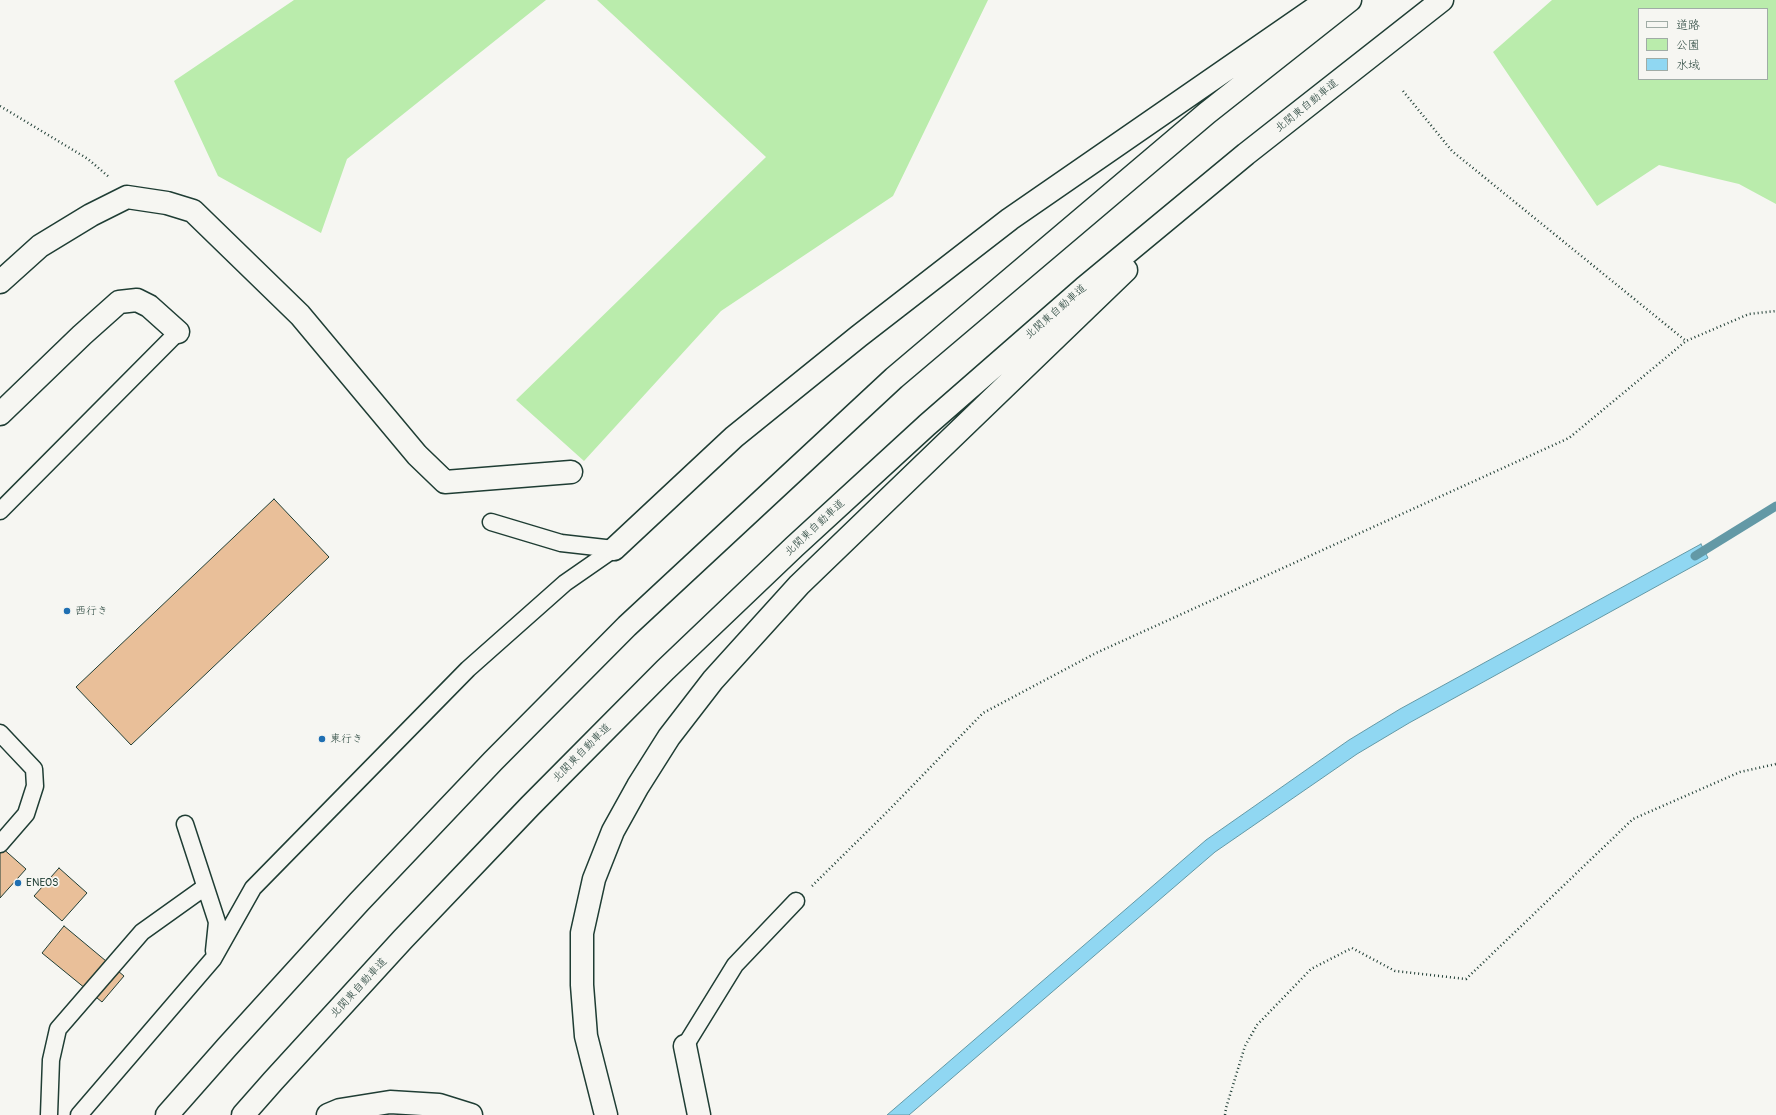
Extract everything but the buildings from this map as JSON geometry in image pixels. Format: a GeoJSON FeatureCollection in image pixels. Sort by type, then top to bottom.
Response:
{"type":"FeatureCollection","features":[{"type":"Feature","properties":{"kind":"main road"},"geometry":{"type":"LineString","coordinates":[[614,550],[734,437],[859,336],[1010,219],[1327,0]]}},
{"type":"Feature","properties":{"kind":"main road"},"geometry":{"type":"LineString","coordinates":[[167,1115],[359,902],[493,761],[638,616],[894,378],[1201,118],[1350,0]]}},
{"type":"Feature","properties":{"kind":"main road","name":"北関東自動車道"},"geometry":{"type":"LineString","coordinates":[[243,1115],[403,939],[530,806],[665,670],[789,553],[928,425],[1084,288],[1246,154],[1442,0]]}},
{"type":"Feature","properties":{"kind":"main road"},"geometry":{"type":"LineString","coordinates":[[606,1115],[586,1036],[582,985],[582,933],[594,879],[613,831],[638,786],[669,737],[713,680],[799,585],[1246,154]]}},
{"type":"Feature","properties":{"kind":"main road"},"geometry":{"type":"LineString","coordinates":[[0,282],[40,246],[127,196],[167,203],[193,211],[300,315],[418,455],[445,482],[571,472]]}},
{"type":"Feature","properties":{"kind":"main road"},"geometry":{"type":"LineString","coordinates":[[0,414],[82,335],[119,302],[137,300],[148,306],[178,332]]}},
{"type":"Feature","properties":{"kind":"main road"},"geometry":{"type":"LineString","coordinates":[[685,1046],[700,1115]]}},
{"type":"Feature","properties":{"kind":"main road"},"geometry":{"type":"LineString","coordinates":[[328,1115],[340,1110],[390,1102],[439,1105],[472,1115]]}},
{"type":"Feature","properties":{"kind":"lane"},"geometry":{"type":"LineString","coordinates":[[0,512],[178,332]]}},
{"type":"Feature","properties":{"kind":"lane"},"geometry":{"type":"LineString","coordinates":[[491,522],[561,543],[614,550]]}},
{"type":"Feature","properties":{"kind":"lane"},"geometry":{"type":"LineString","coordinates":[[79,1115],[213,959],[253,888],[468,669],[565,583],[614,550]]}},
{"type":"Feature","properties":{"kind":"lane"},"geometry":{"type":"LineString","coordinates":[[0,733],[34,770],[35,786],[26,814],[0,844]]}},
{"type":"Feature","properties":{"kind":"lane"},"geometry":{"type":"LineString","coordinates":[[185,824],[217,922],[213,959]]}},
{"type":"Feature","properties":{"kind":"lane"},"geometry":{"type":"LineString","coordinates":[[48,1115],[51,1060],[58,1028],[142,932],[206,887]]}},
{"type":"Feature","properties":{"kind":"lane"},"geometry":{"type":"LineString","coordinates":[[685,1046],[735,965],[796,901]]}},
{"type":"Feature","properties":{"kind":"path"},"geometry":{"type":"LineString","coordinates":[[1403,90],[1452,151],[1686,341]]}},
{"type":"Feature","properties":{"kind":"path"},"geometry":{"type":"LineString","coordinates":[[0,106],[88,159],[127,196]]}},
{"type":"Feature","properties":{"kind":"path"},"geometry":{"type":"LineString","coordinates":[[796,901],[888,811],[983,713],[1096,653],[1569,438],[1686,341],[1749,314],[1776,311]]}},
{"type":"Feature","properties":{"kind":"path"},"geometry":{"type":"LineString","coordinates":[[1226,1115],[1226,1108],[1245,1046],[1258,1025],[1311,969],[1352,948],[1396,971],[1466,979],[1633,819],[1740,772],[1776,764]]}},
{"type":"Feature","properties":{"kind":"green space"},"geometry":{"type":"Polygon","coordinates":[[[294,0],[546,0],[347,159],[321,233],[218,176],[174,81],[294,0]]]}},
{"type":"Feature","properties":{"kind":"green space"},"geometry":{"type":"Polygon","coordinates":[[[597,0],[988,0],[893,196],[721,311],[584,461],[516,400],[766,157],[597,0]]]}},
{"type":"Feature","properties":{"kind":"green space"},"geometry":{"type":"Polygon","coordinates":[[[1552,0],[1776,0],[1776,204],[1739,184],[1659,165],[1597,206],[1493,52],[1552,0]]]}},
{"type":"Feature","properties":{"kind":"water"},"geometry":{"type":"Polygon","coordinates":[[[1701,544],[1708,558],[1409,723],[1357,754],[1215,852],[909,1115],[887,1115],[1206,840],[1349,740],[1400,709],[1701,544]]]}},
{"type":"Feature","properties":{"kind":"waterway"},"geometry":{"type":"LineString","coordinates":[[1695,556],[1776,506]]}},
{"type":"Feature","properties":{"kind":"place","name":"西行き"},"geometry":{"type":"Point","coordinates":[67,611]}},
{"type":"Feature","properties":{"kind":"place","name":"東行き"},"geometry":{"type":"Point","coordinates":[322,739]}},
{"type":"Feature","properties":{"kind":"place","name":"ENEOS"},"geometry":{"type":"Point","coordinates":[18,883]}}]}
